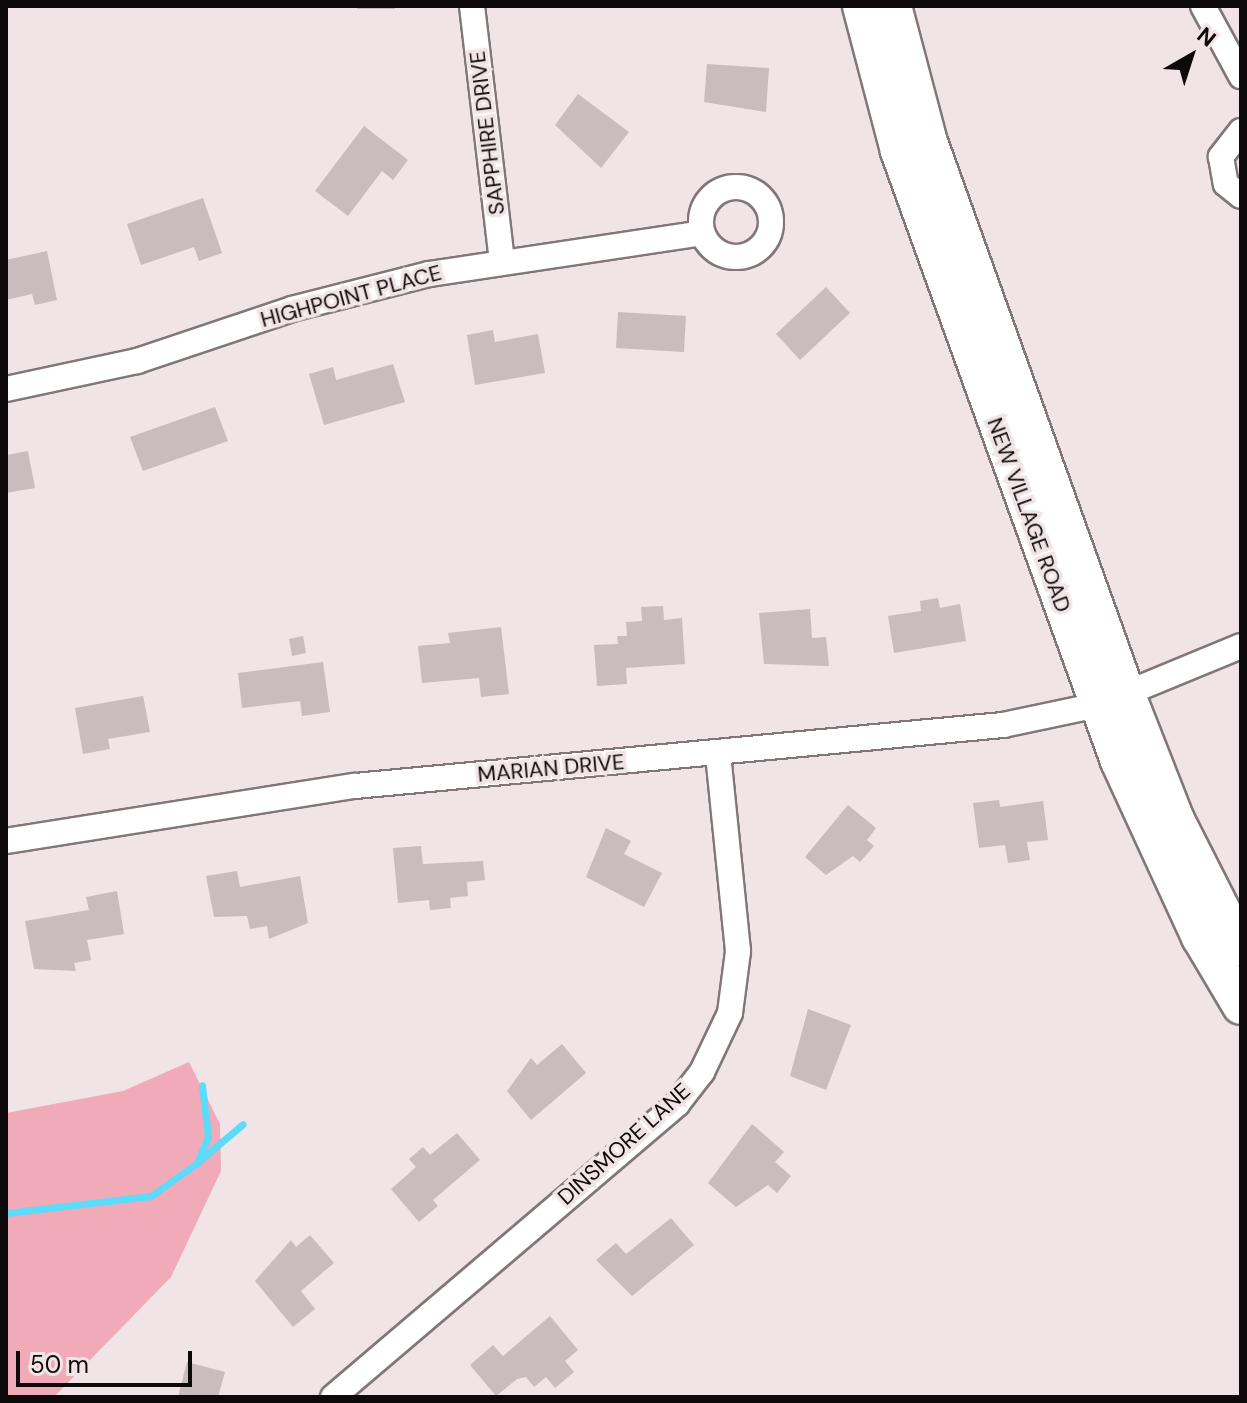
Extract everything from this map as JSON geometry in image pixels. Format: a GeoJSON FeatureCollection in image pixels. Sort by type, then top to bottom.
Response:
{"type":"FeatureCollection","features":[{"type":"Feature","properties":{"kind":"main road","name":"NEW VILLAGE ROAD"},"geometry":{"type":"LineString","coordinates":[[861,6],[899,151],[1112,700],[1241,948]]}},
{"type":"Feature","properties":{"kind":"main road","name":"NEW VILLAGE ROAD"},"geometry":{"type":"LineString","coordinates":[[893,6],[929,142],[1112,700],[1148,833],[1241,1006]]}},
{"type":"Feature","properties":{"kind":"street","name":"SAPPHIRE DRIVE"},"geometry":{"type":"LineString","coordinates":[[472,6],[502,261]]}},
{"type":"Feature","properties":{"kind":"street"},"geometry":{"type":"LineString","coordinates":[[1203,6],[1241,76]]}},
{"type":"Feature","properties":{"kind":"street"},"geometry":{"type":"LineString","coordinates":[[1241,131],[1221,157],[1226,184],[1241,196]]}},
{"type":"Feature","properties":{"kind":"street","name":"HIGHPOINT PLACE"},"geometry":{"type":"LineString","coordinates":[[6,389],[137,361],[373,287],[502,261],[702,233]]}},
{"type":"Feature","properties":{"kind":"street","name":"MARIAN DRIVE"},"geometry":{"type":"LineString","coordinates":[[6,841],[355,786],[967,730],[1112,700],[1241,646]]}},
{"type":"Feature","properties":{"kind":"street","name":"DINSMORE LANE"},"geometry":{"type":"LineString","coordinates":[[333,1397],[677,1104],[702,1072],[730,1013],[738,951],[718,753]]}},
{"type":"Feature","properties":{"kind":"shaded area"},"geometry":{"type":"Polygon","coordinates":[[[189,1062],[220,1124],[221,1171],[171,1277],[54,1397],[6,1397],[6,1113],[123,1091],[189,1062]]]}},
{"type":"Feature","properties":{"kind":"building"},"geometry":{"type":"Polygon","coordinates":[[[357,6],[395,6],[395,9],[357,9],[357,6]]]}},
{"type":"Feature","properties":{"kind":"building"},"geometry":{"type":"Polygon","coordinates":[[[707,64],[769,68],[766,112],[704,102],[707,64]]]}},
{"type":"Feature","properties":{"kind":"building"},"geometry":{"type":"Polygon","coordinates":[[[578,94],[629,132],[601,168],[555,125],[578,94]]]}},
{"type":"Feature","properties":{"kind":"building"},"geometry":{"type":"Polygon","coordinates":[[[364,126],[408,160],[393,180],[382,171],[348,216],[315,191],[364,126]]]}},
{"type":"Feature","properties":{"kind":"building"},"geometry":{"type":"Polygon","coordinates":[[[203,198],[222,253],[199,261],[194,247],[141,265],[127,224],[203,198]]]}},
{"type":"Feature","properties":{"kind":"building"},"geometry":{"type":"Polygon","coordinates":[[[47,251],[57,300],[35,305],[32,294],[6,300],[6,260],[47,251]]]}},
{"type":"Feature","properties":{"kind":"building"},"geometry":{"type":"Polygon","coordinates":[[[826,287],[850,313],[800,360],[776,334],[826,287]]]}},
{"type":"Feature","properties":{"kind":"building"},"geometry":{"type":"Polygon","coordinates":[[[618,312],[686,316],[684,352],[616,348],[618,312]]]}},
{"type":"Feature","properties":{"kind":"building"},"geometry":{"type":"Polygon","coordinates":[[[493,330],[495,342],[538,334],[545,373],[475,385],[467,335],[493,330]]]}},
{"type":"Feature","properties":{"kind":"building"},"geometry":{"type":"Polygon","coordinates":[[[393,364],[405,402],[324,425],[309,374],[333,367],[336,380],[393,364]]]}},
{"type":"Feature","properties":{"kind":"building"},"geometry":{"type":"Polygon","coordinates":[[[215,407],[228,441],[143,471],[130,437],[215,407]]]}},
{"type":"Feature","properties":{"kind":"building"},"geometry":{"type":"Polygon","coordinates":[[[28,451],[35,488],[6,493],[6,455],[28,451]]]}},
{"type":"Feature","properties":{"kind":"building"},"geometry":{"type":"Polygon","coordinates":[[[938,598],[940,608],[960,604],[966,641],[894,653],[888,616],[921,611],[920,601],[938,598]]]}},
{"type":"Feature","properties":{"kind":"building"},"geometry":{"type":"Polygon","coordinates":[[[663,606],[664,620],[682,618],[685,664],[626,668],[627,684],[597,686],[594,645],[618,644],[617,636],[627,636],[626,622],[642,621],[641,607],[663,606]]]}},
{"type":"Feature","properties":{"kind":"building"},"geometry":{"type":"Polygon","coordinates":[[[810,609],[812,638],[826,637],[829,666],[764,664],[759,613],[810,609]]]}},
{"type":"Feature","properties":{"kind":"building"},"geometry":{"type":"Polygon","coordinates":[[[501,627],[509,694],[481,697],[479,678],[422,683],[418,646],[450,643],[448,633],[501,627]]]}},
{"type":"Feature","properties":{"kind":"building"},"geometry":{"type":"Polygon","coordinates":[[[303,636],[306,653],[292,656],[289,639],[303,636]]]}},
{"type":"Feature","properties":{"kind":"building"},"geometry":{"type":"Polygon","coordinates":[[[323,662],[330,712],[302,716],[300,701],[242,708],[238,673],[323,662]]]}},
{"type":"Feature","properties":{"kind":"building"},"geometry":{"type":"Polygon","coordinates":[[[143,696],[150,732],[108,739],[110,749],[83,754],[75,708],[143,696]]]}},
{"type":"Feature","properties":{"kind":"building"},"geometry":{"type":"Polygon","coordinates":[[[999,800],[1000,807],[1043,801],[1048,840],[1027,842],[1030,860],[1008,863],[1005,845],[979,848],[973,803],[999,800]]]}},
{"type":"Feature","properties":{"kind":"building"},"geometry":{"type":"Polygon","coordinates":[[[848,805],[876,828],[867,840],[874,846],[860,862],[853,856],[826,875],[805,857],[848,805]]]}},
{"type":"Feature","properties":{"kind":"building"},"geometry":{"type":"Polygon","coordinates":[[[606,828],[631,841],[624,854],[662,873],[644,907],[586,877],[606,828]]]}},
{"type":"Feature","properties":{"kind":"building"},"geometry":{"type":"Polygon","coordinates":[[[421,846],[423,864],[483,861],[485,880],[467,882],[468,896],[450,898],[451,908],[430,910],[429,900],[398,903],[393,848],[421,846]]]}},
{"type":"Feature","properties":{"kind":"building"},"geometry":{"type":"Polygon","coordinates":[[[237,871],[240,887],[300,876],[308,923],[269,939],[267,926],[250,929],[247,916],[214,917],[206,876],[237,871]]]}},
{"type":"Feature","properties":{"kind":"building"},"geometry":{"type":"Polygon","coordinates":[[[117,891],[124,934],[87,940],[91,960],[74,963],[76,971],[34,969],[25,921],[89,910],[86,897],[117,891]]]}},
{"type":"Feature","properties":{"kind":"building"},"geometry":{"type":"Polygon","coordinates":[[[808,1009],[851,1025],[826,1090],[790,1076],[808,1009]]]}},
{"type":"Feature","properties":{"kind":"building"},"geometry":{"type":"Polygon","coordinates":[[[562,1044],[586,1073],[531,1120],[507,1091],[531,1058],[537,1065],[562,1044]]]}},
{"type":"Feature","properties":{"kind":"building"},"geometry":{"type":"Polygon","coordinates":[[[752,1124],[784,1152],[775,1162],[791,1176],[777,1193],[768,1185],[736,1207],[708,1183],[752,1124]]]}},
{"type":"Feature","properties":{"kind":"building"},"geometry":{"type":"Polygon","coordinates":[[[457,1133],[480,1160],[433,1200],[438,1206],[419,1222],[391,1189],[416,1167],[409,1159],[423,1147],[430,1155],[457,1133]]]}},
{"type":"Feature","properties":{"kind":"building"},"geometry":{"type":"Polygon","coordinates":[[[671,1218],[694,1245],[632,1296],[596,1260],[616,1243],[626,1254],[671,1218]]]}},
{"type":"Feature","properties":{"kind":"building"},"geometry":{"type":"Polygon","coordinates":[[[310,1235],[334,1263],[301,1291],[315,1309],[293,1327],[255,1281],[291,1240],[296,1247],[310,1235]]]}},
{"type":"Feature","properties":{"kind":"building"},"geometry":{"type":"Polygon","coordinates":[[[550,1316],[578,1350],[565,1361],[574,1372],[555,1388],[546,1377],[534,1387],[526,1377],[517,1379],[496,1396],[470,1365],[493,1345],[503,1356],[550,1316]]]}},
{"type":"Feature","properties":{"kind":"building"},"geometry":{"type":"Polygon","coordinates":[[[187,1362],[225,1372],[218,1397],[178,1397],[187,1362]]]}},
{"type":"Feature","properties":{"kind":"waterway"},"geometry":{"type":"LineString","coordinates":[[6,1213],[151,1196],[197,1163],[208,1137],[202,1085]]}},
{"type":"Feature","properties":{"kind":"waterway"},"geometry":{"type":"LineString","coordinates":[[199,1161],[243,1124]]}}]}
